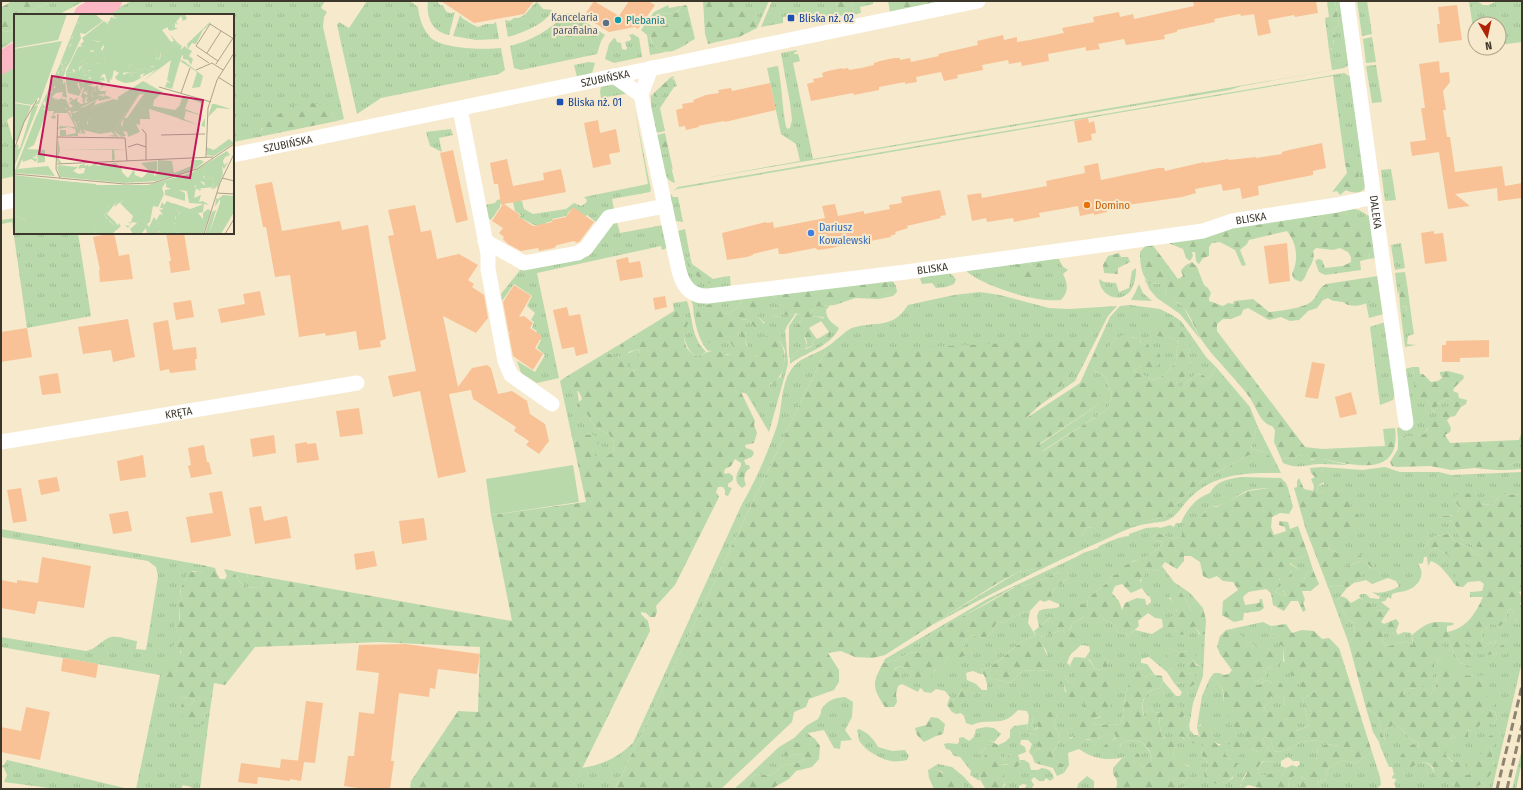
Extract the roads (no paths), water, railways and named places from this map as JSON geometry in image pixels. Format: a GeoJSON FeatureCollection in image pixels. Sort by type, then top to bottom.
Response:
{"type":"FeatureCollection","features":[{"type":"Feature","properties":{"kind":"main road"},"geometry":{"type":"LineString","coordinates":[[87,14],[111,1]]}},
{"type":"Feature","properties":{"kind":"main road"},"geometry":{"type":"LineString","coordinates":[[1,63],[14,55]]}},
{"type":"Feature","properties":{"kind":"street","name":"SZUBIŃSKA"},"geometry":{"type":"LineString","coordinates":[[234,155],[978,1]]}},
{"type":"Feature","properties":{"kind":"street","name":"DALEKA"},"geometry":{"type":"LineString","coordinates":[[1347,1],[1406,423]]}},
{"type":"Feature","properties":{"kind":"street"},"geometry":{"type":"LineString","coordinates":[[614,76],[641,95],[651,68]]}},
{"type":"Feature","properties":{"kind":"street","name":"BLISKA"},"geometry":{"type":"LineString","coordinates":[[641,95],[681,278],[689,290],[697,295],[704,296],[906,272],[1203,231],[1232,221],[1337,205],[1374,197]]}},
{"type":"Feature","properties":{"kind":"street"},"geometry":{"type":"LineString","coordinates":[[460,109],[486,241],[488,269],[505,361],[511,375],[552,404]]}},
{"type":"Feature","properties":{"kind":"street"},"geometry":{"type":"LineString","coordinates":[[1,203],[14,200]]}},
{"type":"Feature","properties":{"kind":"street"},"geometry":{"type":"LineString","coordinates":[[486,241],[524,263],[578,252],[586,248],[609,217],[665,206]]}},
{"type":"Feature","properties":{"kind":"street","name":"KRĘTA"},"geometry":{"type":"LineString","coordinates":[[1,442],[357,382]]}},
{"type":"Feature","properties":{"kind":"railway"},"geometry":{"type":"LineString","coordinates":[[1497,789],[1522,686]]}},
{"type":"Feature","properties":{"kind":"railway"},"geometry":{"type":"LineString","coordinates":[[1507,789],[1522,725]]}},
{"type":"Feature","properties":{"kind":"place","name":"Bliska nż. 02"},"geometry":{"type":"Point","coordinates":[791,18]}},
{"type":"Feature","properties":{"kind":"place","name":"Plebania"},"geometry":{"type":"Point","coordinates":[618,20]}},
{"type":"Feature","properties":{"kind":"place","name":"Kancelaria parafialna"},"geometry":{"type":"Point","coordinates":[606,23]}},
{"type":"Feature","properties":{"kind":"place","name":"Bliska nż. 01"},"geometry":{"type":"Point","coordinates":[560,102]}},
{"type":"Feature","properties":{"kind":"place","name":"Domino"},"geometry":{"type":"Point","coordinates":[1087,205]}},
{"type":"Feature","properties":{"kind":"place","name":"Dariusz Kowalewski"},"geometry":{"type":"Point","coordinates":[811,233]}}]}
